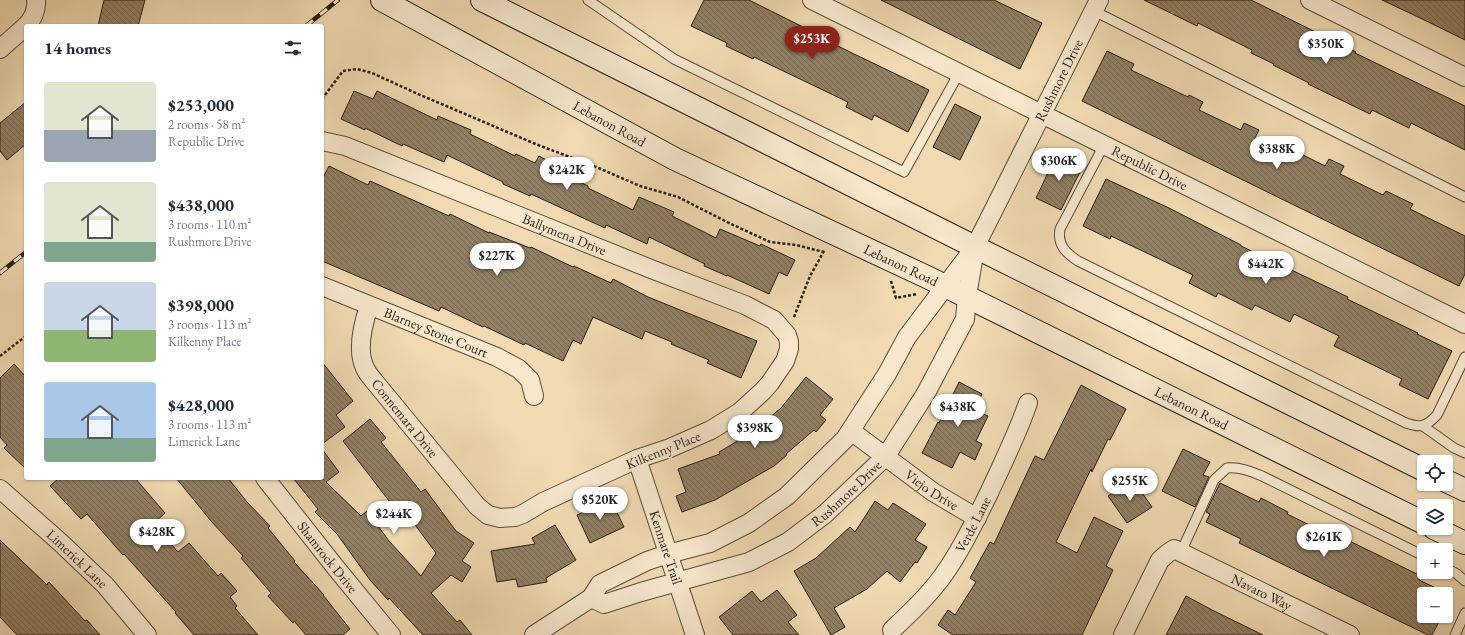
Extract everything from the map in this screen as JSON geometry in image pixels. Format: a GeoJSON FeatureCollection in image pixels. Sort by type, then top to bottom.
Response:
{"type":"FeatureCollection","features":[{"type":"Feature","properties":{"kind":"main road","name":"Lebanon Road"},"geometry":{"type":"LineString","coordinates":[[382,0],[829,243],[945,286],[967,296],[1417,520]]}},
{"type":"Feature","properties":{"kind":"main road"},"geometry":{"type":"LineString","coordinates":[[482,0],[1417,467]]}},
{"type":"Feature","properties":{"kind":"main road"},"geometry":{"type":"LineString","coordinates":[[1453,484],[1465,490]]}},
{"type":"Feature","properties":{"kind":"main road"},"geometry":{"type":"LineString","coordinates":[[1448,535],[1465,544]]}},
{"type":"Feature","properties":{"kind":"street","name":"Republic Drive"},"geometry":{"type":"LineString","coordinates":[[812,0],[1465,324]]}},
{"type":"Feature","properties":{"kind":"street"},"geometry":{"type":"LineString","coordinates":[[1310,0],[1465,77]]}},
{"type":"Feature","properties":{"kind":"street"},"geometry":{"type":"LineString","coordinates":[[28,24],[31,21],[36,3]]}},
{"type":"Feature","properties":{"kind":"street","name":"Rushmore Drive"},"geometry":{"type":"LineString","coordinates":[[534,635],[591,598],[600,584],[647,561],[710,543],[750,523],[787,496],[845,439],[887,374],[907,337],[975,247],[1096,5]]}},
{"type":"Feature","properties":{"kind":"street"},"geometry":{"type":"LineString","coordinates":[[0,49],[24,28]]}},
{"type":"Feature","properties":{"kind":"street","name":"Ballymena Drive"},"geometry":{"type":"LineString","coordinates":[[324,141],[345,146],[651,269],[745,305],[774,320],[788,342]]}},
{"type":"Feature","properties":{"kind":"street","name":"Rushmore Drive"},"geometry":{"type":"LineString","coordinates":[[591,598],[604,604],[641,592],[749,562],[788,542],[825,514],[886,456],[926,393],[965,318],[975,247]]}},
{"type":"Feature","properties":{"kind":"street","name":"Blarney Stone Court"},"geometry":{"type":"LineString","coordinates":[[324,287],[482,350],[507,362],[519,369],[530,380],[534,396]]}},
{"type":"Feature","properties":{"kind":"street","name":"Connemara Drive"},"geometry":{"type":"LineString","coordinates":[[369,306],[362,334],[362,360],[365,368],[374,381],[477,506],[488,515]]}},
{"type":"Feature","properties":{"kind":"street","name":"Kilkenny Place"},"geometry":{"type":"LineString","coordinates":[[488,515],[500,518],[509,518],[523,514],[543,502],[637,459],[692,439],[716,428],[740,412],[770,383],[785,361],[788,342]]}},
{"type":"Feature","properties":{"kind":"street","name":"Verde Lane"},"geometry":{"type":"LineString","coordinates":[[892,630],[918,605],[942,577],[954,559],[977,518],[1017,433],[1028,403]]}},
{"type":"Feature","properties":{"kind":"street","name":"Viejo Drive"},"geometry":{"type":"LineString","coordinates":[[851,431],[933,492],[977,518]]}},
{"type":"Feature","properties":{"kind":"street","name":"Kenmare Trail"},"geometry":{"type":"LineString","coordinates":[[637,459],[694,635]]}},
{"type":"Feature","properties":{"kind":"street","name":"Shamrock Drive"},"geometry":{"type":"LineString","coordinates":[[267,480],[391,635]]}},
{"type":"Feature","properties":{"kind":"street","name":"Limerick Lane"},"geometry":{"type":"LineString","coordinates":[[0,489],[105,585],[147,635]]}},
{"type":"Feature","properties":{"kind":"street"},"geometry":{"type":"LineString","coordinates":[[1123,635],[1160,560],[1168,553],[1178,550]]}},
{"type":"Feature","properties":{"kind":"street","name":"Navaro Way"},"geometry":{"type":"LineString","coordinates":[[1178,550],[1350,635]]}},
{"type":"Feature","properties":{"kind":"lane"},"geometry":{"type":"LineString","coordinates":[[588,0],[674,59],[904,172],[959,73]]}},
{"type":"Feature","properties":{"kind":"lane"},"geometry":{"type":"LineString","coordinates":[[1096,5],[1465,197]]}},
{"type":"Feature","properties":{"kind":"lane"},"geometry":{"type":"LineString","coordinates":[[1104,145],[1060,229],[1058,238],[1064,249],[1069,255],[1078,261],[1406,423],[1415,426],[1423,426],[1431,422],[1437,415],[1465,357]]}},
{"type":"Feature","properties":{"kind":"lane"},"geometry":{"type":"LineString","coordinates":[[1423,426],[1454,448],[1465,453]]}},
{"type":"Feature","properties":{"kind":"lane"},"geometry":{"type":"LineString","coordinates":[[1178,550],[1214,480],[1227,468],[1235,467],[1246,469],[1262,476],[1417,553]]}},
{"type":"Feature","properties":{"kind":"lane"},"geometry":{"type":"LineString","coordinates":[[1453,572],[1465,581]]}},
{"type":"Feature","properties":{"kind":"lane"},"geometry":{"type":"LineString","coordinates":[[1455,635],[1465,613]]}},
{"type":"Feature","properties":{"kind":"path"},"geometry":{"type":"LineString","coordinates":[[324,96],[343,71],[357,69],[372,73],[538,145],[594,166],[640,186],[678,197],[770,242],[796,245],[829,243]]}},
{"type":"Feature","properties":{"kind":"path"},"geometry":{"type":"LineString","coordinates":[[788,342],[810,276],[829,243]]}},
{"type":"Feature","properties":{"kind":"path"},"geometry":{"type":"LineString","coordinates":[[0,356],[24,338]]}},
{"type":"Feature","properties":{"kind":"building"},"geometry":{"type":"Polygon","coordinates":[[[104,0],[145,0],[139,24],[98,24],[104,0]]]}},
{"type":"Feature","properties":{"kind":"building"},"geometry":{"type":"Polygon","coordinates":[[[704,0],[749,0],[852,53],[929,90],[908,132],[874,115],[872,120],[846,107],[848,102],[754,57],[753,59],[726,46],[727,43],[691,26],[704,0]]]}},
{"type":"Feature","properties":{"kind":"building"},"geometry":{"type":"Polygon","coordinates":[[[881,0],[994,0],[1042,23],[1020,69],[881,0]]]}},
{"type":"Feature","properties":{"kind":"building"},"geometry":{"type":"Polygon","coordinates":[[[1144,0],[1251,0],[1356,52],[1355,53],[1465,106],[1465,150],[1411,123],[1409,128],[1372,110],[1370,114],[1308,84],[1309,83],[1251,53],[1252,50],[1198,23],[1197,26],[1144,0]]]}},
{"type":"Feature","properties":{"kind":"building"},"geometry":{"type":"Polygon","coordinates":[[[1382,0],[1465,0],[1465,40],[1416,16],[1382,0]]]}},
{"type":"Feature","properties":{"kind":"building"},"geometry":{"type":"Polygon","coordinates":[[[1107,51],[1134,64],[1131,70],[1188,97],[1189,95],[1203,102],[1199,110],[1241,130],[1244,123],[1259,130],[1251,146],[1273,156],[1279,143],[1325,166],[1329,159],[1344,166],[1340,174],[1383,195],[1386,191],[1413,204],[1410,209],[1465,236],[1465,274],[1459,286],[1082,101],[1107,51]]]}},
{"type":"Feature","properties":{"kind":"building"},"geometry":{"type":"Polygon","coordinates":[[[354,91],[373,99],[377,91],[437,120],[438,116],[471,130],[470,134],[515,156],[516,154],[535,163],[539,156],[552,163],[550,168],[633,210],[639,197],[674,212],[672,216],[716,238],[720,229],[760,246],[761,244],[795,260],[787,276],[779,272],[769,294],[704,266],[705,264],[649,237],[647,244],[606,225],[605,228],[531,194],[530,196],[503,184],[503,182],[447,155],[444,162],[403,144],[402,146],[365,128],[365,130],[341,119],[354,91]]]}},
{"type":"Feature","properties":{"kind":"building"},"geometry":{"type":"Polygon","coordinates":[[[24,104],[24,146],[7,160],[0,151],[0,123],[24,104]]]}},
{"type":"Feature","properties":{"kind":"building"},"geometry":{"type":"Polygon","coordinates":[[[955,104],[981,117],[960,160],[933,147],[955,104]]]}},
{"type":"Feature","properties":{"kind":"building"},"geometry":{"type":"Polygon","coordinates":[[[1057,154],[1083,166],[1061,210],[1036,198],[1057,154]]]}},
{"type":"Feature","properties":{"kind":"building"},"geometry":{"type":"Polygon","coordinates":[[[329,166],[368,185],[370,181],[449,216],[450,214],[489,233],[530,248],[531,247],[611,283],[613,279],[648,297],[757,341],[741,378],[707,363],[709,360],[671,344],[672,342],[645,331],[642,339],[593,317],[581,344],[573,340],[563,361],[525,343],[524,345],[484,326],[483,327],[441,307],[439,311],[324,262],[324,176],[329,166]]]}},
{"type":"Feature","properties":{"kind":"building"},"geometry":{"type":"Polygon","coordinates":[[[1106,179],[1169,208],[1241,246],[1348,297],[1347,299],[1452,351],[1428,399],[1399,385],[1402,379],[1334,346],[1339,336],[1294,314],[1290,322],[1255,305],[1252,310],[1218,293],[1216,297],[1189,283],[1193,275],[1111,236],[1110,239],[1083,226],[1106,179]]]}},
{"type":"Feature","properties":{"kind":"building"},"geometry":{"type":"Polygon","coordinates":[[[14,364],[24,375],[24,467],[4,448],[7,445],[0,437],[0,378],[14,364]]]}},
{"type":"Feature","properties":{"kind":"building"},"geometry":{"type":"Polygon","coordinates":[[[324,365],[353,401],[336,415],[345,427],[324,443],[324,365]]]}},
{"type":"Feature","properties":{"kind":"building"},"geometry":{"type":"Polygon","coordinates":[[[806,377],[833,399],[820,415],[826,420],[816,432],[814,430],[774,466],[715,500],[682,512],[676,496],[686,492],[678,469],[720,454],[719,452],[751,433],[781,408],[806,377]]]}},
{"type":"Feature","properties":{"kind":"building"},"geometry":{"type":"Polygon","coordinates":[[[959,382],[982,394],[974,410],[988,416],[976,441],[982,444],[975,460],[960,452],[952,468],[922,453],[938,422],[939,423],[959,382]]]}},
{"type":"Feature","properties":{"kind":"building"},"geometry":{"type":"Polygon","coordinates":[[[1081,385],[1126,409],[1110,440],[1108,439],[1092,472],[1091,469],[1056,542],[1077,553],[1094,517],[1123,531],[1106,566],[1113,570],[1082,635],[953,635],[938,625],[948,610],[955,615],[976,582],[970,578],[990,542],[994,544],[1035,456],[1044,460],[1081,385]]]}},
{"type":"Feature","properties":{"kind":"building"},"geometry":{"type":"Polygon","coordinates":[[[370,419],[386,438],[381,442],[421,492],[425,489],[456,531],[474,543],[462,561],[471,567],[462,582],[451,575],[431,593],[457,622],[460,620],[472,635],[423,635],[370,580],[337,534],[315,512],[318,509],[295,480],[324,480],[324,452],[339,472],[326,482],[361,516],[367,511],[389,541],[421,576],[436,553],[398,502],[393,506],[343,441],[370,419]]]}},
{"type":"Feature","properties":{"kind":"building"},"geometry":{"type":"Polygon","coordinates":[[[1183,449],[1210,462],[1203,475],[1209,477],[1195,507],[1162,491],[1183,449]]]}},
{"type":"Feature","properties":{"kind":"building"},"geometry":{"type":"Polygon","coordinates":[[[57,480],[137,480],[165,513],[153,524],[178,552],[189,543],[218,576],[221,573],[237,591],[230,597],[237,606],[235,608],[258,635],[194,635],[175,613],[176,612],[87,514],[81,519],[50,486],[57,480]]]}},
{"type":"Feature","properties":{"kind":"building"},"geometry":{"type":"Polygon","coordinates":[[[178,480],[230,480],[247,502],[270,526],[268,528],[295,561],[294,562],[324,595],[350,629],[343,635],[306,635],[268,596],[271,593],[241,558],[243,556],[211,521],[178,480]]]}},
{"type":"Feature","properties":{"kind":"building"},"geometry":{"type":"Polygon","coordinates":[[[1133,480],[1152,507],[1127,523],[1108,496],[1133,480]]]}},
{"type":"Feature","properties":{"kind":"building"},"geometry":{"type":"Polygon","coordinates":[[[1220,483],[1259,502],[1261,498],[1288,512],[1287,514],[1326,533],[1327,530],[1417,574],[1417,579],[1434,587],[1417,587],[1417,623],[1438,623],[1432,635],[1428,635],[1239,543],[1241,539],[1206,522],[1210,514],[1206,512],[1220,483]]]}},
{"type":"Feature","properties":{"kind":"building"},"geometry":{"type":"Polygon","coordinates":[[[611,500],[624,527],[590,543],[577,515],[611,500]]]}},
{"type":"Feature","properties":{"kind":"building"},"geometry":{"type":"Polygon","coordinates":[[[875,501],[888,510],[893,503],[926,524],[915,540],[927,547],[917,563],[915,562],[900,582],[887,571],[867,589],[834,608],[845,627],[831,635],[794,571],[816,558],[850,527],[855,532],[875,501]]]}},
{"type":"Feature","properties":{"kind":"building"},"geometry":{"type":"Polygon","coordinates":[[[555,525],[576,560],[546,578],[547,582],[518,587],[516,579],[497,582],[491,551],[535,544],[532,538],[555,525]]]}},
{"type":"Feature","properties":{"kind":"building"},"geometry":{"type":"Polygon","coordinates":[[[0,540],[47,585],[49,582],[100,635],[17,635],[0,617],[0,540]]]}},
{"type":"Feature","properties":{"kind":"building"},"geometry":{"type":"Polygon","coordinates":[[[777,590],[797,615],[788,622],[799,635],[733,635],[719,617],[752,591],[761,602],[777,590]]]}},
{"type":"Feature","properties":{"kind":"building"},"geometry":{"type":"Polygon","coordinates":[[[1186,596],[1212,610],[1263,635],[1166,635],[1186,596]]]}},
{"type":"Feature","properties":{"kind":"railway"},"geometry":{"type":"LineString","coordinates":[[308,24],[338,0]]}},
{"type":"Feature","properties":{"kind":"railway"},"geometry":{"type":"LineString","coordinates":[[0,273],[24,254]]}}]}
